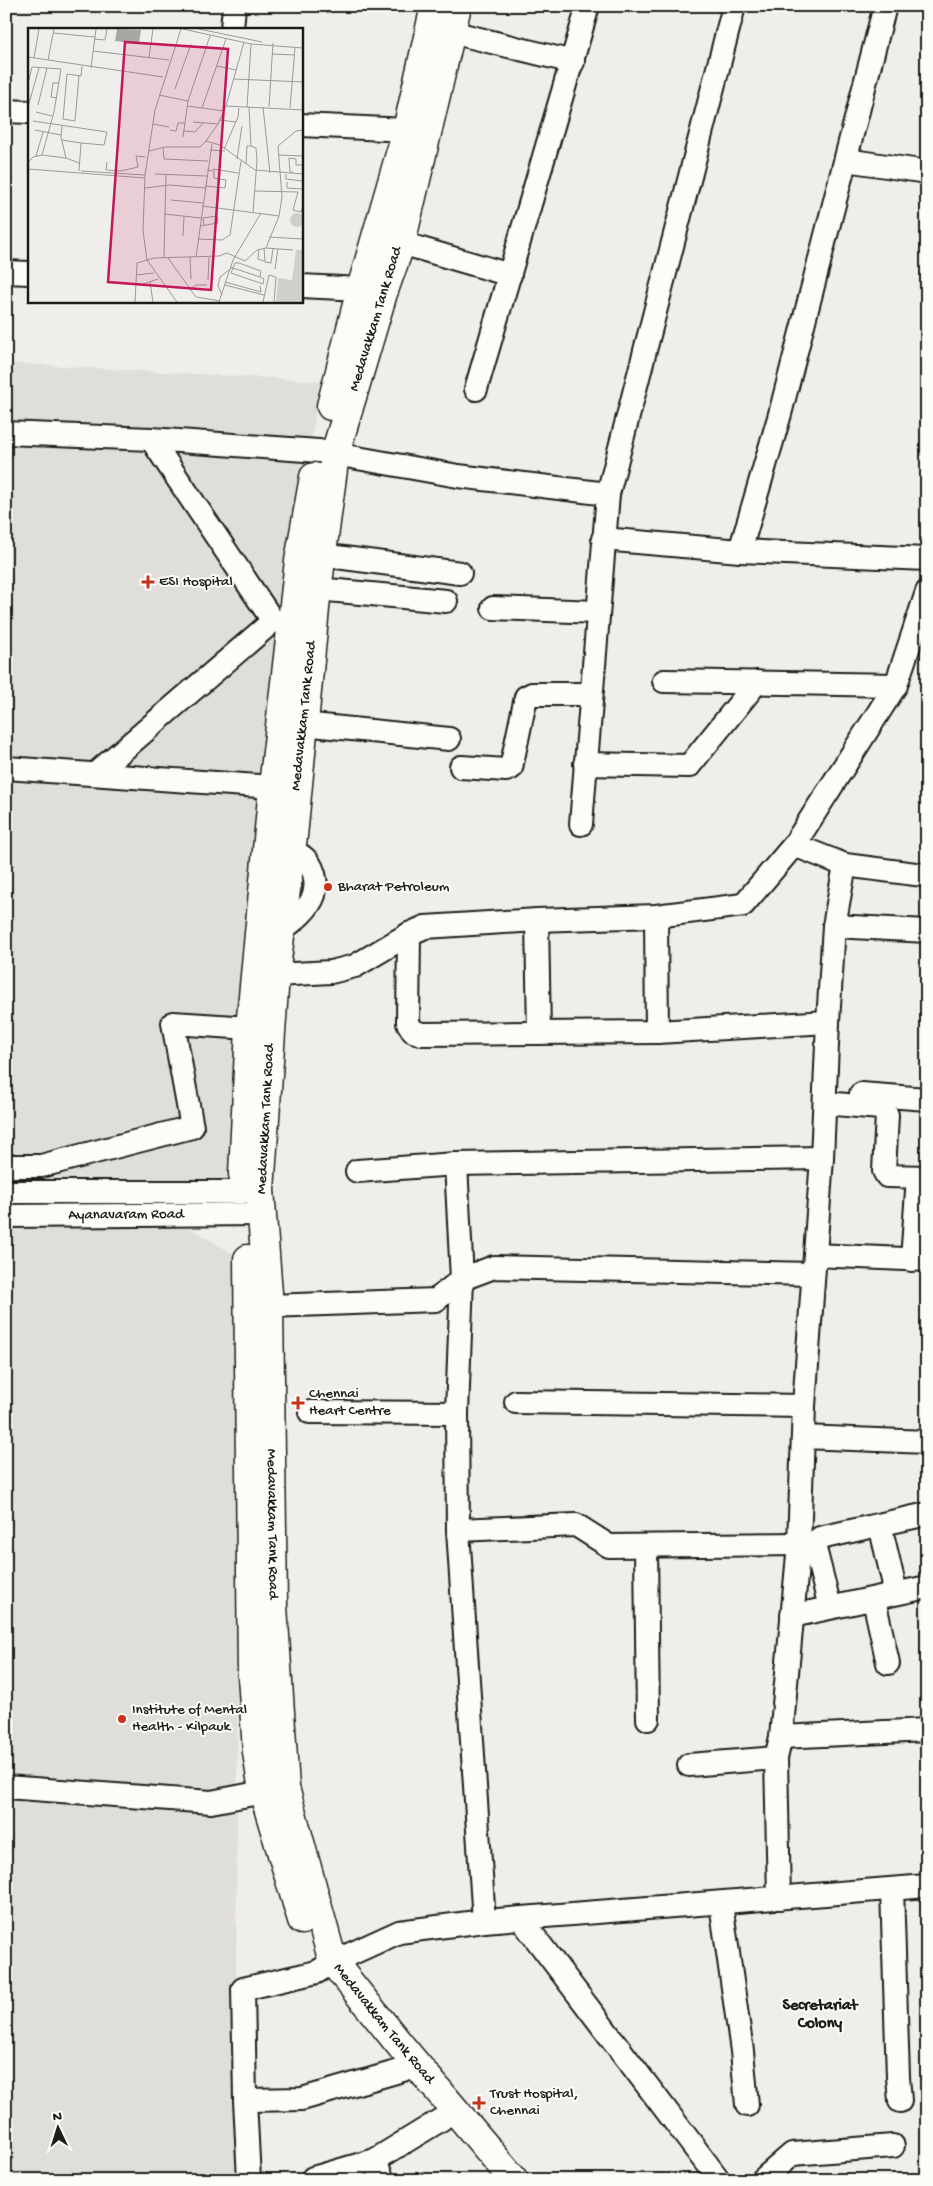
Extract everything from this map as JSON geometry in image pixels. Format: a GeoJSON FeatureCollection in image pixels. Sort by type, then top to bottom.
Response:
{"type":"FeatureCollection","features":[{"type":"Feature","properties":{"kind":"main road","name":"Medavakkam Tank Road"},"geometry":{"type":"LineString","coordinates":[[435,6],[407,130],[361,289],[327,452],[299,561],[272,787],[250,1028],[253,1203],[250,1306],[252,1675],[257,1752],[274,1790],[325,1967],[489,2180]]}},
{"type":"Feature","properties":{"kind":"main road","name":"Medavakkam Tank Road"},"geometry":{"type":"LineString","coordinates":[[274,1790],[270,1306],[253,1203],[275,975],[291,851],[303,724],[293,622],[317,589],[322,555],[327,452],[400,244],[454,19]]}},
{"type":"Feature","properties":{"kind":"main road","name":"Medavakkam Tank Road"},"geometry":{"type":"LineString","coordinates":[[325,1967],[400,2045],[514,2180]]}},
{"type":"Feature","properties":{"kind":"street"},"geometry":{"type":"LineString","coordinates":[[232,28],[234,6]]}},
{"type":"Feature","properties":{"kind":"street"},"geometry":{"type":"LineString","coordinates":[[476,389],[588,6]]}},
{"type":"Feature","properties":{"kind":"street"},"geometry":{"type":"LineString","coordinates":[[581,824],[584,764],[608,494],[734,6]]}},
{"type":"Feature","properties":{"kind":"street"},"geometry":{"type":"LineString","coordinates":[[740,551],[780,414],[885,6]]}},
{"type":"Feature","properties":{"kind":"street"},"geometry":{"type":"LineString","coordinates":[[454,19],[573,62]]}},
{"type":"Feature","properties":{"kind":"street"},"geometry":{"type":"LineString","coordinates":[[6,111],[28,112]]}},
{"type":"Feature","properties":{"kind":"street"},"geometry":{"type":"LineString","coordinates":[[302,125],[407,130]]}},
{"type":"Feature","properties":{"kind":"street"},"geometry":{"type":"LineString","coordinates":[[846,160],[927,172]]}},
{"type":"Feature","properties":{"kind":"street"},"geometry":{"type":"LineString","coordinates":[[400,244],[510,275]]}},
{"type":"Feature","properties":{"kind":"street"},"geometry":{"type":"LineString","coordinates":[[6,272],[28,273]]}},
{"type":"Feature","properties":{"kind":"street"},"geometry":{"type":"LineString","coordinates":[[302,286],[361,289]]}},
{"type":"Feature","properties":{"kind":"street"},"geometry":{"type":"LineString","coordinates":[[6,433],[151,439],[327,452],[458,476],[608,494]]}},
{"type":"Feature","properties":{"kind":"street"},"geometry":{"type":"LineString","coordinates":[[95,774],[293,622],[151,439]]}},
{"type":"Feature","properties":{"kind":"street"},"geometry":{"type":"LineString","coordinates":[[603,539],[740,551],[927,559]]}},
{"type":"Feature","properties":{"kind":"street"},"geometry":{"type":"LineString","coordinates":[[322,555],[460,572]]}},
{"type":"Feature","properties":{"kind":"street"},"geometry":{"type":"LineString","coordinates":[[317,589],[446,602]]}},
{"type":"Feature","properties":{"kind":"street"},"geometry":{"type":"LineString","coordinates":[[275,975],[330,972],[355,966],[409,934],[425,927],[536,920],[656,916],[743,905],[794,844],[896,685],[919,641],[927,592]]}},
{"type":"Feature","properties":{"kind":"street"},"geometry":{"type":"LineString","coordinates":[[493,608],[597,612]]}},
{"type":"Feature","properties":{"kind":"street"},"geometry":{"type":"LineString","coordinates":[[664,681],[896,685]]}},
{"type":"Feature","properties":{"kind":"street"},"geometry":{"type":"LineString","coordinates":[[584,764],[689,766],[757,682]]}},
{"type":"Feature","properties":{"kind":"street"},"geometry":{"type":"LineString","coordinates":[[461,767],[506,770],[511,768],[526,697],[532,694],[591,694]]}},
{"type":"Feature","properties":{"kind":"street"},"geometry":{"type":"LineString","coordinates":[[303,724],[449,738]]}},
{"type":"Feature","properties":{"kind":"street"},"geometry":{"type":"LineString","coordinates":[[6,768],[272,787]]}},
{"type":"Feature","properties":{"kind":"street"},"geometry":{"type":"LineString","coordinates":[[794,844],[845,865],[923,874],[927,877]]}},
{"type":"Feature","properties":{"kind":"street"},"geometry":{"type":"LineString","coordinates":[[779,1898],[778,1747],[799,1544],[804,1406],[822,1158],[834,926],[845,865]]}},
{"type":"Feature","properties":{"kind":"street"},"geometry":{"type":"LineString","coordinates":[[656,916],[657,1032]]}},
{"type":"Feature","properties":{"kind":"street"},"geometry":{"type":"LineString","coordinates":[[536,920],[539,1033]]}},
{"type":"Feature","properties":{"kind":"street"},"geometry":{"type":"LineString","coordinates":[[834,926],[927,931]]}},
{"type":"Feature","properties":{"kind":"street"},"geometry":{"type":"LineString","coordinates":[[409,934],[408,1023],[413,1030],[422,1034],[657,1032],[828,1022]]}},
{"type":"Feature","properties":{"kind":"street"},"geometry":{"type":"LineString","coordinates":[[6,1166],[40,1166],[192,1127],[174,1024],[250,1028]]}},
{"type":"Feature","properties":{"kind":"street"},"geometry":{"type":"LineString","coordinates":[[825,1098],[927,1099]]}},
{"type":"Feature","properties":{"kind":"street"},"geometry":{"type":"LineString","coordinates":[[270,1306],[436,1300],[462,1279],[494,1267],[814,1265],[919,1260],[922,1177],[887,1176],[884,1171],[887,1115],[885,1111],[880,1108],[825,1098]]}},
{"type":"Feature","properties":{"kind":"street"},"geometry":{"type":"LineString","coordinates":[[357,1171],[456,1164],[822,1158]]}},
{"type":"Feature","properties":{"kind":"street"},"geometry":{"type":"LineString","coordinates":[[456,1164],[462,1279],[457,1413],[458,1530],[484,1921]]}},
{"type":"Feature","properties":{"kind":"street","name":"Ayanavaram Road"},"geometry":{"type":"LineString","coordinates":[[6,1192],[253,1203]]}},
{"type":"Feature","properties":{"kind":"street","name":"Ayanavaram Road"},"geometry":{"type":"LineString","coordinates":[[6,1216],[253,1203]]}},
{"type":"Feature","properties":{"kind":"street"},"geometry":{"type":"LineString","coordinates":[[516,1402],[804,1406]]}},
{"type":"Feature","properties":{"kind":"street"},"geometry":{"type":"LineString","coordinates":[[310,1412],[457,1413]]}},
{"type":"Feature","properties":{"kind":"street"},"geometry":{"type":"LineString","coordinates":[[803,1437],[927,1442]]}},
{"type":"Feature","properties":{"kind":"street"},"geometry":{"type":"LineString","coordinates":[[830,1607],[815,1549],[815,1542],[820,1538],[927,1514]]}},
{"type":"Feature","properties":{"kind":"street"},"geometry":{"type":"LineString","coordinates":[[458,1530],[576,1525],[609,1546],[799,1544]]}},
{"type":"Feature","properties":{"kind":"street"},"geometry":{"type":"LineString","coordinates":[[880,1525],[896,1593]]}},
{"type":"Feature","properties":{"kind":"street"},"geometry":{"type":"LineString","coordinates":[[646,1547],[648,1719]]}},
{"type":"Feature","properties":{"kind":"street"},"geometry":{"type":"LineString","coordinates":[[792,1616],[830,1607],[874,1600],[896,1593],[926,1590]]}},
{"type":"Feature","properties":{"kind":"street"},"geometry":{"type":"LineString","coordinates":[[874,1600],[888,1663]]}},
{"type":"Feature","properties":{"kind":"street"},"geometry":{"type":"LineString","coordinates":[[689,1765],[778,1747],[927,1730]]}},
{"type":"Feature","properties":{"kind":"street"},"geometry":{"type":"LineString","coordinates":[[6,1787],[211,1802],[274,1790]]}},
{"type":"Feature","properties":{"kind":"street"},"geometry":{"type":"LineString","coordinates":[[249,2180],[243,1989],[325,1967],[400,1932],[484,1921],[721,1904],[927,1886]]}},
{"type":"Feature","properties":{"kind":"street"},"geometry":{"type":"LineString","coordinates":[[892,1889],[897,2067],[900,2101]]}},
{"type":"Feature","properties":{"kind":"street"},"geometry":{"type":"LineString","coordinates":[[721,1904],[742,2051],[747,2105]]}},
{"type":"Feature","properties":{"kind":"street"},"geometry":{"type":"LineString","coordinates":[[521,1919],[719,2180]]}},
{"type":"Feature","properties":{"kind":"street"},"geometry":{"type":"LineString","coordinates":[[245,2100],[302,2099],[403,2070]]}},
{"type":"Feature","properties":{"kind":"street"},"geometry":{"type":"LineString","coordinates":[[313,2178],[379,2170],[442,2120]]}},
{"type":"Feature","properties":{"kind":"street"},"geometry":{"type":"LineString","coordinates":[[762,2180],[792,2154],[893,2146]]}},
{"type":"Feature","properties":{"kind":"shaded area"},"geometry":{"type":"Polygon","coordinates":[[[6,363],[320,381],[259,800],[230,1187],[6,1184],[6,363]]]}},
{"type":"Feature","properties":{"kind":"shaded area","name":"Institute of Mental Health - Kilpauk"},"geometry":{"type":"Polygon","coordinates":[[[6,1218],[179,1221],[240,1258],[235,2180],[6,2180],[6,1218]]]}},
{"type":"Feature","properties":{"kind":"place","name":"ESI Hospital"},"geometry":{"type":"Point","coordinates":[148,582]}},
{"type":"Feature","properties":{"kind":"place","name":"Bharat Petroleum"},"geometry":{"type":"Point","coordinates":[328,887]}},
{"type":"Feature","properties":{"kind":"place","name":"Chennai Heart Centre"},"geometry":{"type":"Point","coordinates":[298,1403]}},
{"type":"Feature","properties":{"kind":"place","name":"Institute of Mental Health - Kilpauk"},"geometry":{"type":"Point","coordinates":[122,1719]}},
{"type":"Feature","properties":{"kind":"place","name":"Trust Hospital, Chennai"},"geometry":{"type":"Point","coordinates":[479,2103]}},
{"type":"Feature","properties":{"kind":"district","name":"Secretariat Colony"},"geometry":{"type":"Point","coordinates":[820,2015]}}]}
